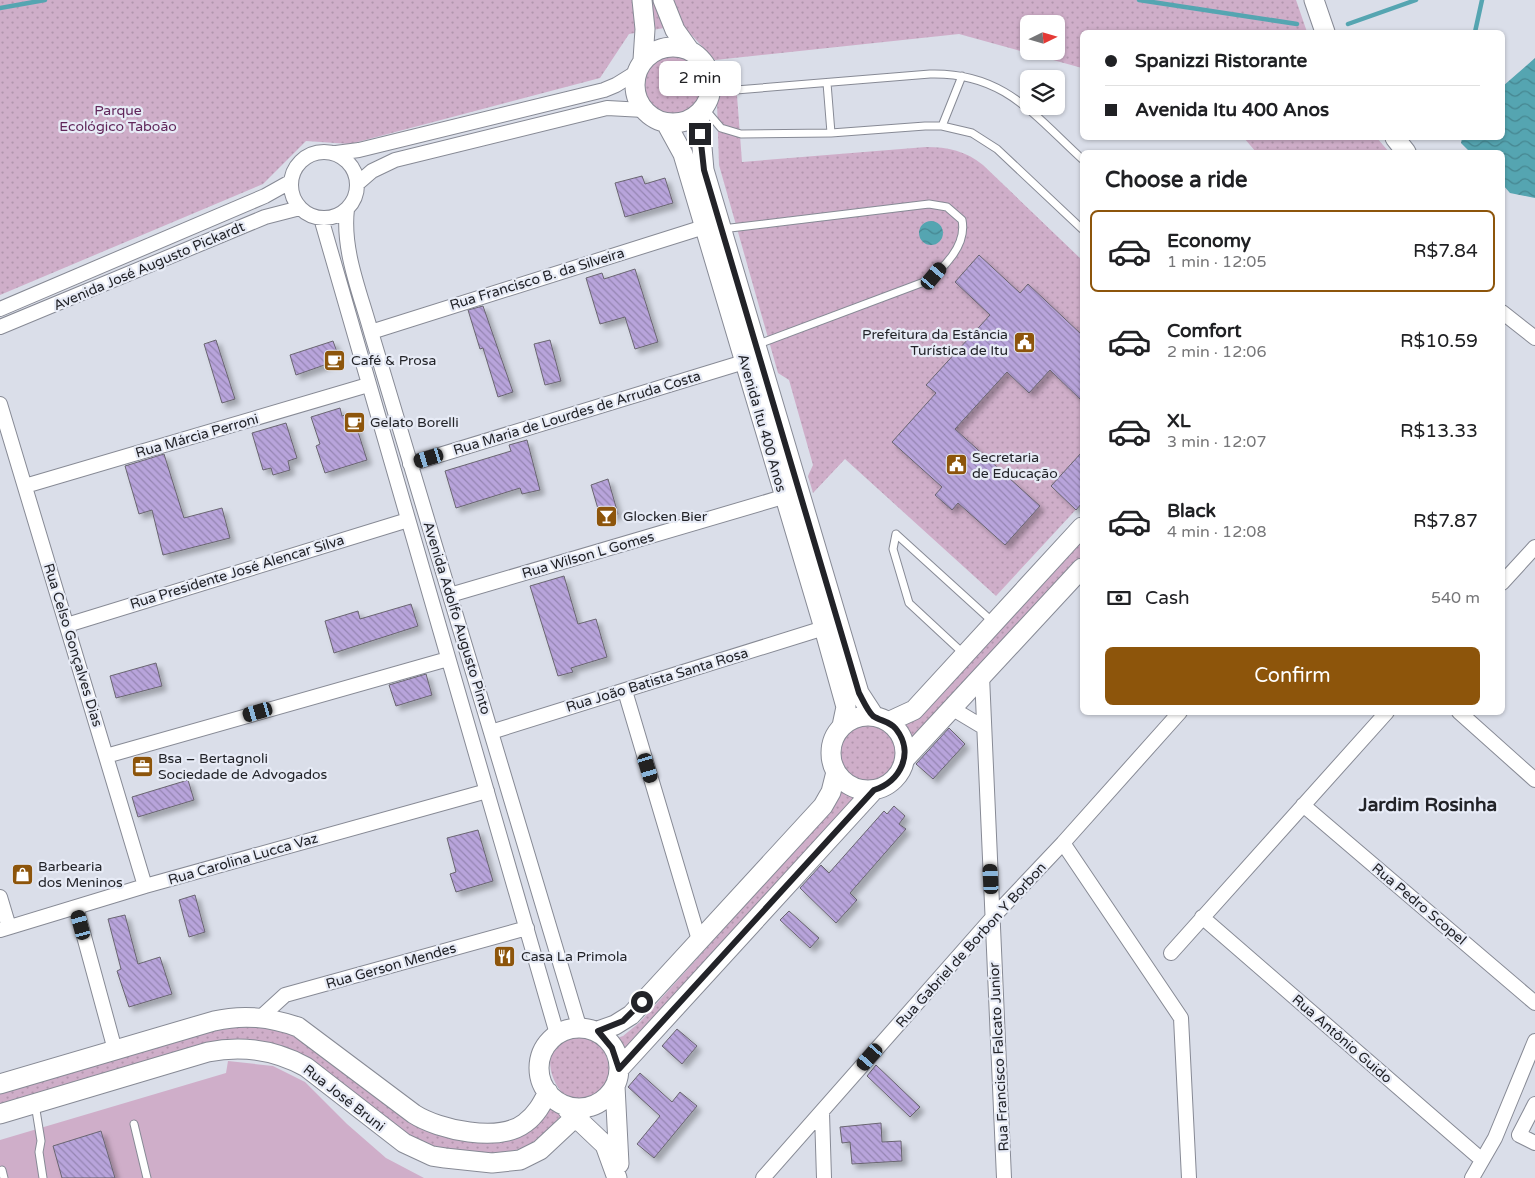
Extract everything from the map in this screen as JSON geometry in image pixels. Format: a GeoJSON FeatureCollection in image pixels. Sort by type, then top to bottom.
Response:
{"type":"FeatureCollection","features":[{"type":"Feature","properties":{"kind":"street"},"geometry":{"type":"LineString","coordinates":[[642,0],[645,29],[635,92],[644,110],[654,118],[666,123],[680,122],[701,110],[710,84],[710,76],[702,61],[690,51],[675,30],[663,0]]}},
{"type":"Feature","properties":{"kind":"street"},"geometry":{"type":"LineString","coordinates":[[1314,0],[1324,30]]}},
{"type":"Feature","properties":{"kind":"street"},"geometry":{"type":"LineString","coordinates":[[336,153],[349,162],[354,169],[358,184],[355,198],[347,209],[335,216],[321,218],[313,216],[300,208],[291,191],[290,182],[293,172],[306,156],[316,152],[336,153],[359,150],[604,90],[616,85],[657,50],[682,48],[690,51]]}},
{"type":"Feature","properties":{"kind":"street"},"geometry":{"type":"LineString","coordinates":[[358,184],[372,171],[395,160],[607,108],[644,110]]}},
{"type":"Feature","properties":{"kind":"street","name":"Avenida Itu 400 Anos"},"geometry":{"type":"LineString","coordinates":[[701,110],[701,158],[713,228],[744,362],[846,706],[842,726]]}},
{"type":"Feature","properties":{"kind":"street","name":"Avenida Itu 400 Anos"},"geometry":{"type":"LineString","coordinates":[[666,123],[682,154],[713,228],[756,345],[859,693],[881,719]]}},
{"type":"Feature","properties":{"kind":"street"},"geometry":{"type":"LineString","coordinates":[[1396,140],[1404,150]]}},
{"type":"Feature","properties":{"kind":"street","name":"Avenida José Augusto Pickardt"},"geometry":{"type":"LineString","coordinates":[[0,309],[265,196],[290,182]]}},
{"type":"Feature","properties":{"kind":"street","name":"Avenida José Augusto Pickardt"},"geometry":{"type":"LineString","coordinates":[[0,327],[265,217],[300,208]]}},
{"type":"Feature","properties":{"kind":"street","name":"Avenida Adolfo Augusto Pinto"},"geometry":{"type":"LineString","coordinates":[[347,209],[345,226],[348,252],[579,1026]]}},
{"type":"Feature","properties":{"kind":"street","name":"Avenida Adolfo Augusto Pinto"},"geometry":{"type":"LineString","coordinates":[[321,218],[557,1034]]}},
{"type":"Feature","properties":{"kind":"street","name":"Rua Francisco B. da Silveira"},"geometry":{"type":"LineString","coordinates":[[371,332],[713,228]]}},
{"type":"Feature","properties":{"kind":"street"},"geometry":{"type":"LineString","coordinates":[[1505,314],[1535,338]]}},
{"type":"Feature","properties":{"kind":"street","name":"Rua Maria de Lourdes de Arruda Costa"},"geometry":{"type":"LineString","coordinates":[[410,464],[744,362]]}},
{"type":"Feature","properties":{"kind":"street","name":"Rua Márcia Perroni"},"geometry":{"type":"LineString","coordinates":[[25,486],[368,385]]}},
{"type":"Feature","properties":{"kind":"street","name":"Rua Celso Gonçalves Dias"},"geometry":{"type":"LineString","coordinates":[[0,404],[145,886]]}},
{"type":"Feature","properties":{"kind":"street","name":"Rua Wilson L Gomes"},"geometry":{"type":"LineString","coordinates":[[450,596],[783,497]]}},
{"type":"Feature","properties":{"kind":"street","name":"Rua Presidente José Alencar Silva"},"geometry":{"type":"LineString","coordinates":[[66,625],[408,520]]}},
{"type":"Feature","properties":{"kind":"street"},"geometry":{"type":"LineString","coordinates":[[618,1178],[605,1145],[574,1110],[548,1092],[540,1070],[541,1056],[547,1044],[557,1034],[579,1026],[598,1031],[615,1025],[630,1015],[823,806],[831,792],[836,772],[831,753],[836,734],[842,726],[857,718],[881,719],[914,710],[1080,529]]}},
{"type":"Feature","properties":{"kind":"street"},"geometry":{"type":"LineString","coordinates":[[1505,580],[1533,553]]}},
{"type":"Feature","properties":{"kind":"street"},"geometry":{"type":"LineString","coordinates":[[574,1110],[604,1098],[617,1078],[874,790],[893,780],[904,760],[1080,570]]}},
{"type":"Feature","properties":{"kind":"street","name":"Rua João Batista Santa Rosa"},"geometry":{"type":"LineString","coordinates":[[490,732],[824,628]]}},
{"type":"Feature","properties":{"kind":"street"},"geometry":{"type":"LineString","coordinates":[[106,756],[448,659]]}},
{"type":"Feature","properties":{"kind":"street","name":"Rua Francisco Falcato Junior"},"geometry":{"type":"LineString","coordinates":[[982,676],[1004,1178]]}},
{"type":"Feature","properties":{"kind":"street"},"geometry":{"type":"LineString","coordinates":[[625,691],[699,940]]}},
{"type":"Feature","properties":{"kind":"street"},"geometry":{"type":"LineString","coordinates":[[953,709],[983,727]]}},
{"type":"Feature","properties":{"kind":"street","name":"Rua Gabriel de Borbon Y Borbon"},"geometry":{"type":"LineString","coordinates":[[763,1178],[993,917],[1063,844],[1177,715]]}},
{"type":"Feature","properties":{"kind":"street"},"geometry":{"type":"LineString","coordinates":[[1170,953],[1384,715]]}},
{"type":"Feature","properties":{"kind":"street"},"geometry":{"type":"LineString","coordinates":[[1462,715],[1535,780]]}},
{"type":"Feature","properties":{"kind":"street"},"geometry":{"type":"LineString","coordinates":[[881,719],[895,728],[903,742],[904,760]]}},
{"type":"Feature","properties":{"kind":"street"},"geometry":{"type":"LineString","coordinates":[[836,772],[852,786],[874,790]]}},
{"type":"Feature","properties":{"kind":"street","name":"Rua Carolina Lucca Vaz"},"geometry":{"type":"LineString","coordinates":[[4,928],[145,886],[487,791]]}},
{"type":"Feature","properties":{"kind":"street","name":"Rua Pedro Scopel"},"geometry":{"type":"LineString","coordinates":[[1303,805],[1535,1003]]}},
{"type":"Feature","properties":{"kind":"street"},"geometry":{"type":"LineString","coordinates":[[1063,844],[1181,1018],[1189,1178]]}},
{"type":"Feature","properties":{"kind":"street"},"geometry":{"type":"LineString","coordinates":[[0,897],[4,928]]}},
{"type":"Feature","properties":{"kind":"street"},"geometry":{"type":"LineString","coordinates":[[76,907],[115,1050]]}},
{"type":"Feature","properties":{"kind":"street","name":"Rua Antônio Guido"},"geometry":{"type":"LineString","coordinates":[[1202,918],[1482,1160]]}},
{"type":"Feature","properties":{"kind":"street","name":"Rua Gerson Mendes"},"geometry":{"type":"LineString","coordinates":[[261,1017],[285,995],[527,928]]}},
{"type":"Feature","properties":{"kind":"street"},"geometry":{"type":"LineString","coordinates":[[0,1084],[222,1019],[261,1017],[290,1024],[311,1035],[414,1114],[434,1125],[490,1133],[513,1129],[524,1124],[534,1115],[548,1092]]}},
{"type":"Feature","properties":{"kind":"street"},"geometry":{"type":"LineString","coordinates":[[598,1031],[612,1048],[617,1078],[618,1178]]}},
{"type":"Feature","properties":{"kind":"street"},"geometry":{"type":"LineString","coordinates":[[1472,1178],[1495,1138],[1535,1041]]}},
{"type":"Feature","properties":{"kind":"street","name":"Rua José Bruni"},"geometry":{"type":"LineString","coordinates":[[0,1114],[208,1052],[239,1048],[255,1049],[291,1059],[306,1067],[392,1136],[416,1150],[432,1156],[492,1162],[520,1160],[540,1150],[574,1110]]}},
{"type":"Feature","properties":{"kind":"street"},"geometry":{"type":"LineString","coordinates":[[1535,1104],[1519,1135],[1535,1143]]}},
{"type":"Feature","properties":{"kind":"street"},"geometry":{"type":"LineString","coordinates":[[822,1113],[824,1178]]}},
{"type":"Feature","properties":{"kind":"lane"},"geometry":{"type":"LineString","coordinates":[[710,84],[736,90],[930,74],[978,79],[1010,94],[1080,157]]}},
{"type":"Feature","properties":{"kind":"lane"},"geometry":{"type":"LineString","coordinates":[[942,126],[962,76]]}},
{"type":"Feature","properties":{"kind":"lane"},"geometry":{"type":"LineString","coordinates":[[827,83],[831,133]]}},
{"type":"Feature","properties":{"kind":"lane"},"geometry":{"type":"LineString","coordinates":[[701,110],[721,128],[741,134],[831,133],[942,126],[972,133],[985,140],[1080,227]]}},
{"type":"Feature","properties":{"kind":"lane"},"geometry":{"type":"LineString","coordinates":[[713,228],[929,204],[947,207],[962,220],[963,238],[958,248],[934,276],[924,282],[756,345]]}},
{"type":"Feature","properties":{"kind":"lane"},"geometry":{"type":"LineString","coordinates":[[965,655],[909,603],[893,549],[896,534],[994,623]]}},
{"type":"Feature","properties":{"kind":"lane"},"geometry":{"type":"LineString","coordinates":[[35,1103],[41,1141],[39,1152],[43,1178]]}},
{"type":"Feature","properties":{"kind":"lane"},"geometry":{"type":"LineString","coordinates":[[134,1124],[147,1178]]}},
{"type":"Feature","properties":{"kind":"lane"},"geometry":{"type":"LineString","coordinates":[[2,1170],[4,1178]]}},
{"type":"Feature","properties":{"kind":"green space","name":"Parque Ecológico Taboão"},"geometry":{"type":"Polygon","coordinates":[[[0,0],[1296,0],[1306,30],[1080,30],[1080,67],[1053,60],[1065,60],[1065,15],[1020,15],[1020,51],[959,34],[715,60],[682,25],[629,34],[600,78],[350,144],[306,141],[263,184],[0,295],[0,0]]]}},
{"type":"Feature","properties":{"kind":"green space"},"geometry":{"type":"Polygon","coordinates":[[[666,54],[678,54],[694,63],[701,73],[703,85],[701,97],[694,107],[678,116],[666,116],[655,111],[646,102],[641,91],[641,79],[646,68],[655,59],[666,54]]]}},
{"type":"Feature","properties":{"kind":"green space"},"geometry":{"type":"Polygon","coordinates":[[[735,69],[742,162],[926,147],[956,151],[970,156],[983,165],[1080,258],[1080,505],[996,596],[845,459],[813,493],[808,476],[813,465],[789,380],[778,373],[719,165],[716,71],[735,69]]]}},
{"type":"Feature","properties":{"kind":"green space"},"geometry":{"type":"Polygon","coordinates":[[[1246,140],[1379,140],[1387,150],[1254,150],[1246,140]]]}},
{"type":"Feature","properties":{"kind":"green space"},"geometry":{"type":"Polygon","coordinates":[[[1080,539],[1080,558],[910,743],[904,726],[911,722],[1080,539]]]}},
{"type":"Feature","properties":{"kind":"green space"},"geometry":{"type":"Polygon","coordinates":[[[867,723],[883,728],[888,732],[892,737],[897,753],[892,769],[888,774],[883,778],[867,783],[851,778],[846,774],[842,769],[837,753],[842,737],[846,732],[851,728],[867,723]]]}},
{"type":"Feature","properties":{"kind":"green space"},"geometry":{"type":"Polygon","coordinates":[[[842,790],[858,797],[625,1053],[614,1039],[623,1036],[640,1022],[831,810],[842,790]]]}},
{"type":"Feature","properties":{"kind":"green space"},"geometry":{"type":"Polygon","coordinates":[[[247,1025],[280,1030],[294,1035],[409,1122],[431,1133],[490,1142],[505,1141],[529,1132],[541,1121],[551,1105],[563,1113],[544,1134],[525,1147],[515,1150],[490,1153],[454,1151],[433,1147],[414,1139],[396,1128],[314,1062],[286,1047],[252,1040],[228,1040],[206,1043],[0,1104],[0,1093],[217,1030],[247,1025]]]}},
{"type":"Feature","properties":{"kind":"green space"},"geometry":{"type":"Polygon","coordinates":[[[570,1034],[589,1036],[597,1042],[603,1049],[609,1068],[609,1077],[601,1094],[593,1100],[582,1103],[572,1100],[564,1094],[552,1074],[550,1063],[552,1052],[558,1042],[570,1034]]]}},
{"type":"Feature","properties":{"kind":"green space"},"geometry":{"type":"Polygon","coordinates":[[[228,1061],[273,1066],[305,1082],[347,1124],[386,1158],[424,1178],[0,1178],[0,1140],[226,1073],[228,1061]]]}},
{"type":"Feature","properties":{"kind":"water"},"geometry":{"type":"Polygon","coordinates":[[[1535,58],[1535,198],[1510,193],[1505,187],[1505,150],[1468,150],[1461,143],[1462,140],[1505,140],[1505,84],[1535,58]]]}},
{"type":"Feature","properties":{"kind":"water"},"geometry":{"type":"Polygon","coordinates":[[[931,221],[940,224],[943,233],[940,242],[931,245],[922,242],[919,233],[922,224],[931,221]]]}},
{"type":"Feature","properties":{"kind":"building"},"geometry":{"type":"Polygon","coordinates":[[[642,176],[645,184],[665,178],[673,203],[625,217],[615,183],[642,176]]]}},
{"type":"Feature","properties":{"kind":"building"},"geometry":{"type":"Polygon","coordinates":[[[979,255],[1020,293],[1028,284],[1080,333],[1080,399],[1050,370],[1029,393],[1007,372],[955,429],[1040,506],[1005,545],[958,503],[952,510],[935,495],[942,487],[892,442],[936,393],[926,385],[990,315],[955,282],[979,255]]]}},
{"type":"Feature","properties":{"kind":"building"},"geometry":{"type":"Polygon","coordinates":[[[635,269],[658,342],[635,349],[625,317],[600,324],[586,278],[602,273],[604,279],[635,269]]]}},
{"type":"Feature","properties":{"kind":"building"},"geometry":{"type":"Polygon","coordinates":[[[483,306],[513,392],[498,397],[483,348],[480,349],[468,310],[483,306]]]}},
{"type":"Feature","properties":{"kind":"building"},"geometry":{"type":"Polygon","coordinates":[[[216,340],[235,399],[222,403],[204,344],[216,340]]]}},
{"type":"Feature","properties":{"kind":"building"},"geometry":{"type":"Polygon","coordinates":[[[550,340],[561,381],[545,385],[534,344],[550,340]]]}},
{"type":"Feature","properties":{"kind":"building"},"geometry":{"type":"Polygon","coordinates":[[[333,341],[337,352],[331,354],[333,362],[296,375],[290,355],[333,341]]]}},
{"type":"Feature","properties":{"kind":"building"},"geometry":{"type":"Polygon","coordinates":[[[340,408],[342,416],[352,413],[367,460],[325,473],[316,446],[320,444],[311,417],[340,408]]]}},
{"type":"Feature","properties":{"kind":"building"},"geometry":{"type":"Polygon","coordinates":[[[286,423],[297,458],[288,461],[290,470],[273,475],[271,468],[263,470],[252,433],[286,423]]]}},
{"type":"Feature","properties":{"kind":"building"},"geometry":{"type":"Polygon","coordinates":[[[527,440],[540,490],[522,494],[520,488],[456,508],[445,471],[511,451],[509,445],[527,440]]]}},
{"type":"Feature","properties":{"kind":"building"},"geometry":{"type":"Polygon","coordinates":[[[164,454],[184,518],[222,508],[230,538],[163,555],[152,510],[139,514],[125,466],[164,454]]]}},
{"type":"Feature","properties":{"kind":"building"},"geometry":{"type":"Polygon","coordinates":[[[1080,454],[1080,505],[1076,510],[1051,486],[1080,454]]]}},
{"type":"Feature","properties":{"kind":"building"},"geometry":{"type":"Polygon","coordinates":[[[608,479],[618,514],[601,519],[591,485],[608,479]]]}},
{"type":"Feature","properties":{"kind":"building"},"geometry":{"type":"Polygon","coordinates":[[[564,576],[578,624],[596,619],[607,657],[571,668],[573,672],[558,676],[530,586],[564,576]]]}},
{"type":"Feature","properties":{"kind":"building"},"geometry":{"type":"Polygon","coordinates":[[[411,604],[418,626],[334,653],[325,621],[358,611],[360,619],[411,604]]]}},
{"type":"Feature","properties":{"kind":"building"},"geometry":{"type":"Polygon","coordinates":[[[156,663],[162,686],[116,698],[110,676],[156,663]]]}},
{"type":"Feature","properties":{"kind":"building"},"geometry":{"type":"Polygon","coordinates":[[[426,674],[432,695],[396,706],[389,685],[426,674]]]}},
{"type":"Feature","properties":{"kind":"building"},"geometry":{"type":"Polygon","coordinates":[[[949,728],[965,744],[933,779],[916,764],[949,728]]]}},
{"type":"Feature","properties":{"kind":"building"},"geometry":{"type":"Polygon","coordinates":[[[188,780],[194,800],[138,817],[132,797],[188,780]]]}},
{"type":"Feature","properties":{"kind":"building"},"geometry":{"type":"Polygon","coordinates":[[[894,806],[905,816],[899,824],[906,829],[850,893],[857,900],[836,923],[800,888],[821,865],[829,873],[884,811],[887,814],[894,806]]]}},
{"type":"Feature","properties":{"kind":"building"},"geometry":{"type":"Polygon","coordinates":[[[478,830],[493,881],[456,892],[450,874],[456,872],[447,838],[478,830]]]}},
{"type":"Feature","properties":{"kind":"building"},"geometry":{"type":"Polygon","coordinates":[[[195,895],[205,932],[189,937],[179,900],[195,895]]]}},
{"type":"Feature","properties":{"kind":"building"},"geometry":{"type":"Polygon","coordinates":[[[789,911],[819,938],[810,948],[780,920],[789,911]]]}},
{"type":"Feature","properties":{"kind":"building"},"geometry":{"type":"Polygon","coordinates":[[[125,915],[138,964],[160,957],[172,994],[129,1007],[117,971],[121,969],[108,919],[125,915]]]}},
{"type":"Feature","properties":{"kind":"building"},"geometry":{"type":"Polygon","coordinates":[[[677,1029],[697,1046],[682,1064],[662,1046],[677,1029]]]}},
{"type":"Feature","properties":{"kind":"building"},"geometry":{"type":"Polygon","coordinates":[[[876,1065],[920,1107],[910,1117],[867,1076],[876,1065]]]}},
{"type":"Feature","properties":{"kind":"building"},"geometry":{"type":"Polygon","coordinates":[[[640,1073],[672,1102],[680,1092],[697,1106],[654,1158],[637,1144],[660,1116],[628,1087],[640,1073]]]}},
{"type":"Feature","properties":{"kind":"building"},"geometry":{"type":"Polygon","coordinates":[[[881,1123],[882,1142],[901,1141],[902,1161],[852,1164],[850,1142],[842,1143],[840,1127],[881,1123]]]}},
{"type":"Feature","properties":{"kind":"building"},"geometry":{"type":"Polygon","coordinates":[[[101,1131],[115,1178],[62,1178],[53,1146],[101,1131]]]}},
{"type":"Feature","properties":{"kind":"waterway"},"geometry":{"type":"LineString","coordinates":[[0,8],[45,0]]}},
{"type":"Feature","properties":{"kind":"waterway"},"geometry":{"type":"LineString","coordinates":[[1139,0],[1297,24]]}},
{"type":"Feature","properties":{"kind":"waterway"},"geometry":{"type":"LineString","coordinates":[[1348,24],[1416,0]]}},
{"type":"Feature","properties":{"kind":"waterway"},"geometry":{"type":"LineString","coordinates":[[1475,30],[1482,0]]}},
{"type":"Feature","properties":{"kind":"place","name":"Prefeitura da Estância Turística de Itu"},"geometry":{"type":"Point","coordinates":[1024,342]}},
{"type":"Feature","properties":{"kind":"place","name":"Café & Prosa"},"geometry":{"type":"Point","coordinates":[335,360]}},
{"type":"Feature","properties":{"kind":"place","name":"Gelato Borelli"},"geometry":{"type":"Point","coordinates":[354,422]}},
{"type":"Feature","properties":{"kind":"place","name":"Secretaria de Educação"},"geometry":{"type":"Point","coordinates":[956,465]}},
{"type":"Feature","properties":{"kind":"place","name":"Glocken Bier"},"geometry":{"type":"Point","coordinates":[607,516]}},
{"type":"Feature","properties":{"kind":"place","name":"Bsa – Bertagnoli Sociedade de Advogados"},"geometry":{"type":"Point","coordinates":[142,766]}},
{"type":"Feature","properties":{"kind":"place","name":"Barbearia dos Meninos"},"geometry":{"type":"Point","coordinates":[22,874]}},
{"type":"Feature","properties":{"kind":"place","name":"Casa La Primola"},"geometry":{"type":"Point","coordinates":[505,956]}},
{"type":"Feature","properties":{"kind":"district","name":"Jardim Rosinha"},"geometry":{"type":"Point","coordinates":[1428,805]}},
{"type":"Feature","properties":{"kind":"route"},"geometry":{"type":"LineString","coordinates":[[642,1002],[623,1021],[598,1031],[612,1048],[619,1069],[874,790],[887,785],[893,780],[902,767],[905,751],[900,735],[895,728],[882,718],[874,716],[859,693],[704,170],[701,158],[700,134]]}}]}
